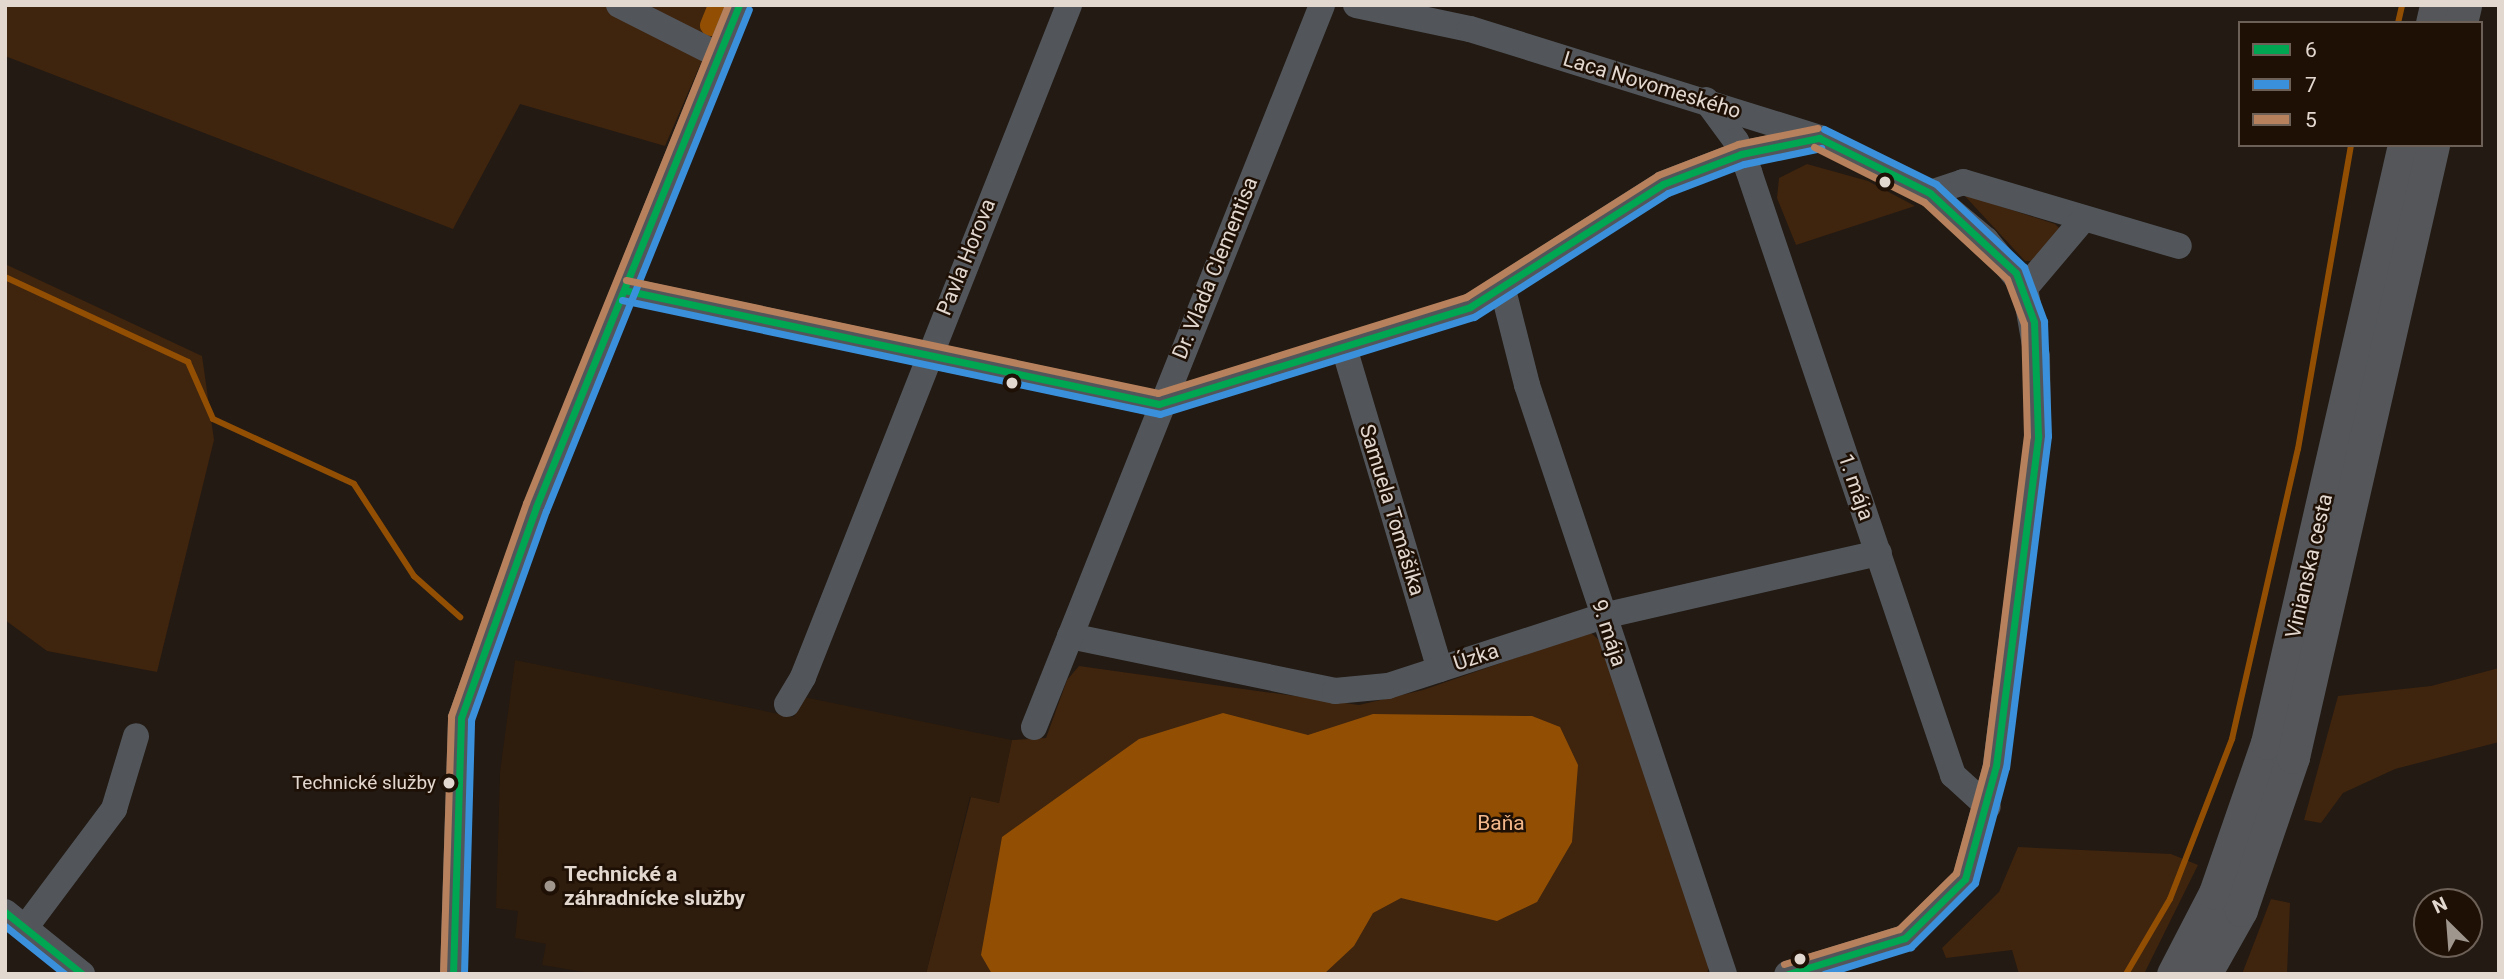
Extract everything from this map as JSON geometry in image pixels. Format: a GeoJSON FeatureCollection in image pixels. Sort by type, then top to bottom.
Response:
{"type":"FeatureCollection","features":[{"type":"Feature","properties":{"kind":"main road","name":"Vinianska cesta"},"geometry":{"type":"LineString","coordinates":[[2173,974],[2215,893],[2267,743],[2404,147]]}},
{"type":"Feature","properties":{"kind":"main road","name":"Vinianska cesta"},"geometry":{"type":"LineString","coordinates":[[2205,974],[2241,910],[2293,757],[2433,147]]}},
{"type":"Feature","properties":{"kind":"street"},"geometry":{"type":"LineString","coordinates":[[620,5],[720,55]]}},
{"type":"Feature","properties":{"kind":"street"},"geometry":{"type":"LineString","coordinates":[[453,974],[461,718],[536,507],[739,5]]}},
{"type":"Feature","properties":{"kind":"street","name":"Pavla Horova"},"geometry":{"type":"LineString","coordinates":[[787,704],[803,677],[926,359],[1069,5]]}},
{"type":"Feature","properties":{"kind":"street","name":"Dr. Vlada Clementisa"},"geometry":{"type":"LineString","coordinates":[[1034,727],[1159,404],[1322,5]]}},
{"type":"Feature","properties":{"kind":"street","name":"Laca Novomeského"},"geometry":{"type":"LineString","coordinates":[[1356,5],[1470,29],[1706,100],[1819,138],[1930,193],[1986,240],[2025,288]]}},
{"type":"Feature","properties":{"kind":"street","name":"1. mája"},"geometry":{"type":"LineString","coordinates":[[1706,100],[1741,155],[1954,775],[1989,807]]}},
{"type":"Feature","properties":{"kind":"street"},"geometry":{"type":"LineString","coordinates":[[624,290],[926,359],[1159,404],[1345,351],[1503,290],[1610,213],[1663,184],[1741,155],[1819,138]]}},
{"type":"Feature","properties":{"kind":"street"},"geometry":{"type":"LineString","coordinates":[[1930,193],[1963,182],[2081,222],[2179,246]]}},
{"type":"Feature","properties":{"kind":"street"},"geometry":{"type":"LineString","coordinates":[[1787,974],[1858,966],[1925,925],[1965,879],[1989,807],[2038,436],[2037,358],[2025,288],[2081,222]]}},
{"type":"Feature","properties":{"kind":"street","name":"9. mája"},"geometry":{"type":"LineString","coordinates":[[1503,290],[1603,616],[1724,974]]}},
{"type":"Feature","properties":{"kind":"street","name":"Samuela Tomášika"},"geometry":{"type":"LineString","coordinates":[[1345,351],[1440,669]]}},
{"type":"Feature","properties":{"kind":"street","name":"Úzka"},"geometry":{"type":"LineString","coordinates":[[1070,636],[1335,691],[1388,686],[1603,616],[1879,553]]}},
{"type":"Feature","properties":{"kind":"street"},"geometry":{"type":"LineString","coordinates":[[82,974],[15,920],[114,809],[136,736]]}},
{"type":"Feature","properties":{"kind":"shaded area","name":"Technické a záhradnícke služby"},"geometry":{"type":"Polygon","coordinates":[[[515,660],[794,717],[799,696],[1012,740],[999,803],[970,797],[926,974],[596,974],[542,965],[546,944],[515,938],[518,911],[496,908],[500,772],[515,660]]]}},
{"type":"Feature","properties":{"kind":"shaded area","name":"Baňa"},"geometry":{"type":"Polygon","coordinates":[[[1223,713],[1308,735],[1373,714],[1532,716],[1560,727],[1578,765],[1572,842],[1537,902],[1497,921],[1401,898],[1373,913],[1354,946],[1324,974],[992,974],[981,955],[1002,837],[1139,739],[1223,713]]]}},
{"type":"Feature","properties":{"kind":"green space"},"geometry":{"type":"Polygon","coordinates":[[[5,5],[726,5],[665,146],[520,104],[453,229],[5,56],[5,5]]]}},
{"type":"Feature","properties":{"kind":"green space"},"geometry":{"type":"Polygon","coordinates":[[[1807,164],[1868,181],[1915,206],[1796,245],[1777,198],[1779,178],[1807,164]]]}},
{"type":"Feature","properties":{"kind":"green space"},"geometry":{"type":"Polygon","coordinates":[[[1963,194],[2055,224],[2060,229],[2033,261],[2025,261],[1963,194]]]}},
{"type":"Feature","properties":{"kind":"green space"},"geometry":{"type":"Polygon","coordinates":[[[5,264],[202,356],[214,440],[157,672],[47,651],[5,620],[5,264]]]}},
{"type":"Feature","properties":{"kind":"green space","name":"Baňa"},"geometry":{"type":"Polygon","coordinates":[[[1590,632],[1600,641],[1710,962],[1707,974],[926,974],[971,797],[999,803],[1012,740],[1046,738],[1067,680],[1079,666],[1359,705],[1423,690],[1590,632]]]}},
{"type":"Feature","properties":{"kind":"green space"},"geometry":{"type":"Polygon","coordinates":[[[2499,668],[2499,742],[2395,769],[2343,793],[2321,823],[2304,820],[2338,696],[2431,686],[2499,668]]]}},
{"type":"Feature","properties":{"kind":"green space"},"geometry":{"type":"Polygon","coordinates":[[[2018,847],[2171,854],[2198,865],[2144,974],[2019,974],[2012,950],[1946,958],[1942,948],[1999,892],[2018,847]]]}},
{"type":"Feature","properties":{"kind":"green space"},"geometry":{"type":"Polygon","coordinates":[[[2271,899],[2290,903],[2287,974],[2242,974],[2271,899]]]}},
{"type":"Feature","properties":{"kind":"waterway"},"geometry":{"type":"LineString","coordinates":[[710,25],[718,5]]}},
{"type":"Feature","properties":{"kind":"waterway"},"geometry":{"type":"LineString","coordinates":[[2398,21],[2402,5]]}},
{"type":"Feature","properties":{"kind":"waterway"},"geometry":{"type":"LineString","coordinates":[[2126,974],[2170,899],[2232,739],[2298,449],[2351,147]]}},
{"type":"Feature","properties":{"kind":"waterway"},"geometry":{"type":"LineString","coordinates":[[5,277],[188,362],[213,419],[354,484],[414,576],[460,617]]}},
{"type":"Feature","properties":{"kind":"transit line","name":"5"},"geometry":{"type":"LineString","coordinates":[[443,974],[451,716],[526,503],[728,5]]}},
{"type":"Feature","properties":{"kind":"transit line","name":"6"},"geometry":{"type":"LineString","coordinates":[[453,974],[461,718],[536,507],[739,5]]}},
{"type":"Feature","properties":{"kind":"transit line","name":"7"},"geometry":{"type":"LineString","coordinates":[[464,974],[471,720],[546,511],[749,9]]}},
{"type":"Feature","properties":{"kind":"transit line","name":"5"},"geometry":{"type":"LineString","coordinates":[[626,280],[1158,393],[1466,297],[1658,175],[1738,144],[1817,128]]}},
{"type":"Feature","properties":{"kind":"transit line","name":"7"},"geometry":{"type":"LineString","coordinates":[[1824,129],[1936,184],[2024,267],[2044,321],[2048,436],[2006,767],[1975,883],[1911,947],[1824,974]]}},
{"type":"Feature","properties":{"kind":"transit line","name":"6"},"geometry":{"type":"LineString","coordinates":[[624,290],[1159,404],[1470,307],[1663,184],[1741,154],[1819,138]]}},
{"type":"Feature","properties":{"kind":"transit line","name":"6"},"geometry":{"type":"LineString","coordinates":[[1788,974],[1905,938],[1965,879],[1996,766],[2038,436],[2034,322],[2016,273],[1930,193],[1819,138]]}},
{"type":"Feature","properties":{"kind":"transit line","name":"5"},"geometry":{"type":"LineString","coordinates":[[1784,964],[1899,929],[1956,873],[1986,764],[2027,436],[2024,324],[2007,279],[1924,202],[1814,147]]}},
{"type":"Feature","properties":{"kind":"transit line","name":"7"},"geometry":{"type":"LineString","coordinates":[[622,300],[1160,414],[1474,317],[1668,193],[1744,164],[1821,148]]}},
{"type":"Feature","properties":{"kind":"transit line","name":"6"},"geometry":{"type":"LineString","coordinates":[[5,912],[82,974]]}},
{"type":"Feature","properties":{"kind":"transit line","name":"7"},"geometry":{"type":"LineString","coordinates":[[5,926],[65,974]]}},
{"type":"Feature","properties":{"kind":"place","name":"Technické služby"},"geometry":{"type":"Point","coordinates":[449,783]}},
{"type":"Feature","properties":{"kind":"place","name":"Technické a záhradnícke služby"},"geometry":{"type":"Point","coordinates":[550,886]}}]}
